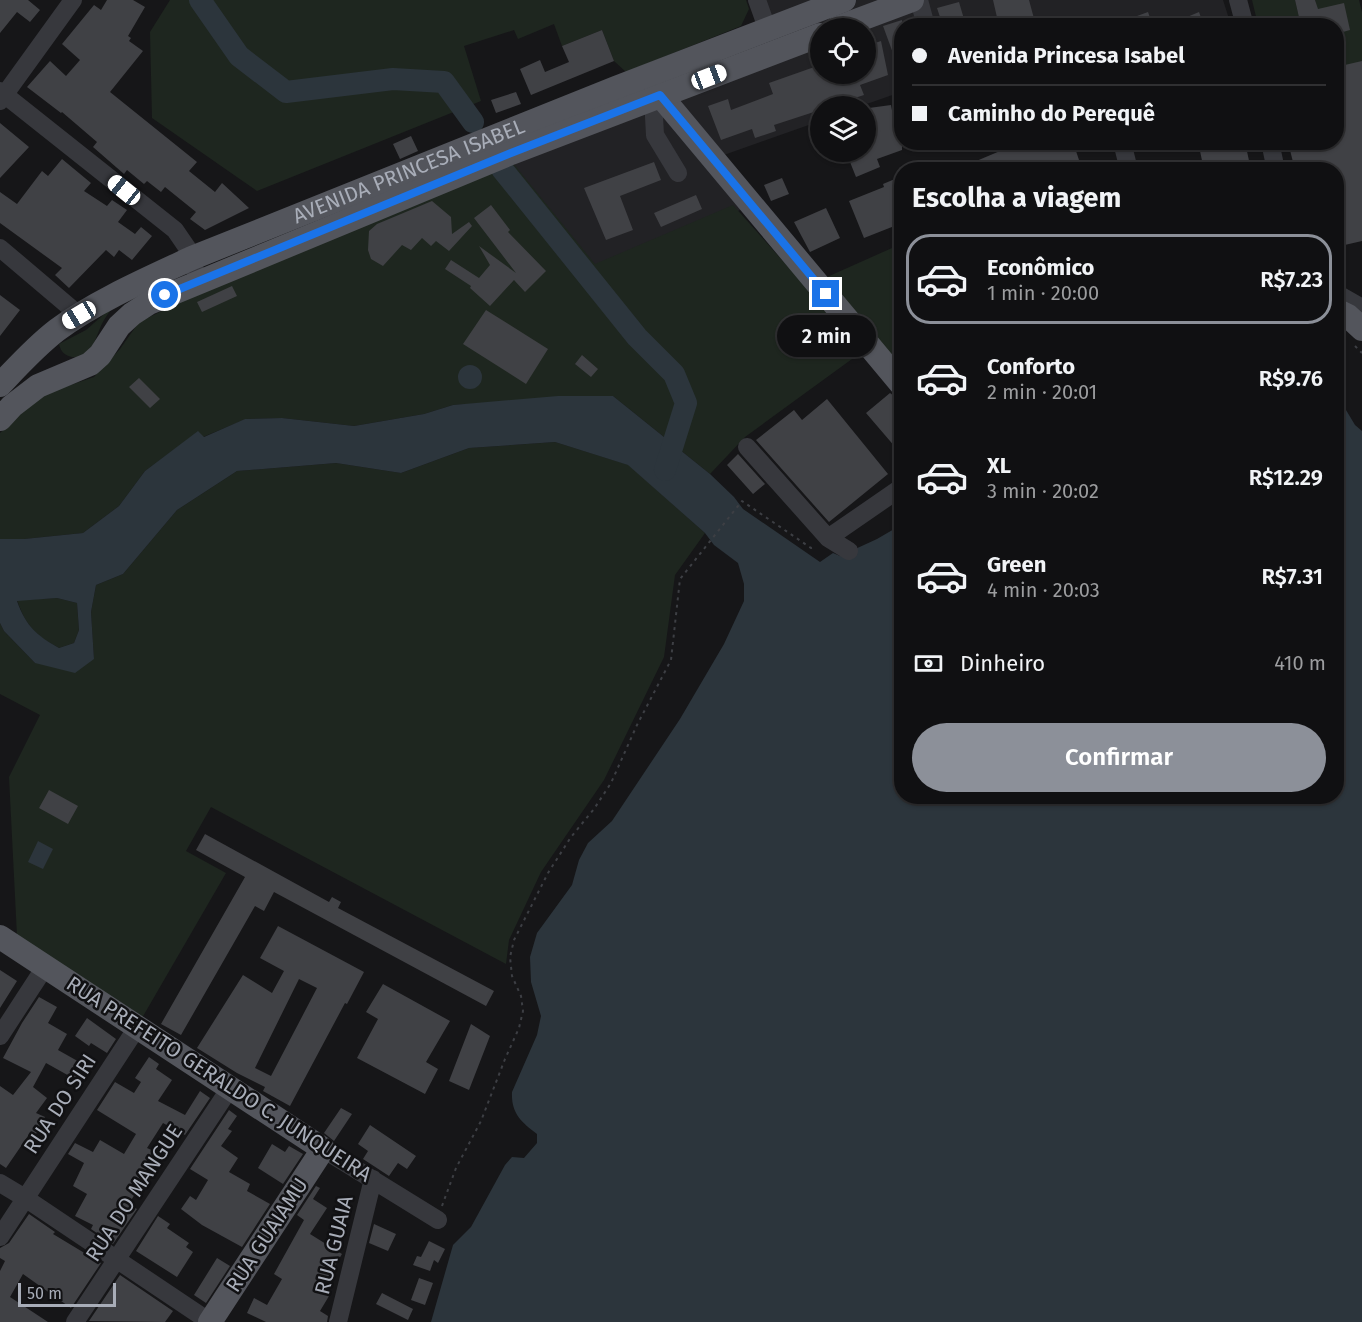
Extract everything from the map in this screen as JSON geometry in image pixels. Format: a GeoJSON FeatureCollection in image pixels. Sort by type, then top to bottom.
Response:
{"type":"FeatureCollection","features":[{"type":"Feature","properties":{"kind":"main road","name":"AVENIDA PRINCESA ISABEL"},"geometry":{"type":"LineString","coordinates":[[0,419],[12,406],[38,386],[90,363],[100,355],[119,326],[132,314],[195,269],[767,28],[844,0]]}},
{"type":"Feature","properties":{"kind":"main road"},"geometry":{"type":"LineString","coordinates":[[864,18],[912,0]]}},
{"type":"Feature","properties":{"kind":"main road","name":"AVENIDA PRINCESA ISABEL"},"geometry":{"type":"LineString","coordinates":[[0,385],[55,332],[79,315],[146,279],[195,269],[511,153],[810,39]]}},
{"type":"Feature","properties":{"kind":"main road"},"geometry":{"type":"LineString","coordinates":[[657,97],[894,376]]}},
{"type":"Feature","properties":{"kind":"main road"},"geometry":{"type":"LineString","coordinates":[[1344,314],[1362,329]]}},
{"type":"Feature","properties":{"kind":"main road"},"geometry":{"type":"LineString","coordinates":[[55,332],[52,346],[56,355],[64,363],[77,368]]}},
{"type":"Feature","properties":{"kind":"main road","name":"RUA PREFEITO GERALDO C. JUNQUEIRA"},"geometry":{"type":"LineString","coordinates":[[0,937],[323,1149]]}},
{"type":"Feature","properties":{"kind":"main road","name":"RUA GUAIAMU"},"geometry":{"type":"LineString","coordinates":[[210,1322],[323,1149]]}},
{"type":"Feature","properties":{"kind":"street"},"geometry":{"type":"LineString","coordinates":[[74,0],[2,96],[175,230],[188,249],[195,269]]}},
{"type":"Feature","properties":{"kind":"street"},"geometry":{"type":"LineString","coordinates":[[757,0],[767,28]]}},
{"type":"Feature","properties":{"kind":"street"},"geometry":{"type":"LineString","coordinates":[[919,0],[925,18]]}},
{"type":"Feature","properties":{"kind":"street"},"geometry":{"type":"LineString","coordinates":[[1238,0],[1243,18]]}},
{"type":"Feature","properties":{"kind":"street"},"geometry":{"type":"LineString","coordinates":[[657,97],[655,135],[678,173]]}},
{"type":"Feature","properties":{"kind":"street"},"geometry":{"type":"LineString","coordinates":[[0,248],[79,315]]}},
{"type":"Feature","properties":{"kind":"street"},"geometry":{"type":"LineString","coordinates":[[1344,298],[1362,308]]}},
{"type":"Feature","properties":{"kind":"street"},"geometry":{"type":"LineString","coordinates":[[747,447],[830,539],[849,551]]}},
{"type":"Feature","properties":{"kind":"street"},"geometry":{"type":"LineString","coordinates":[[830,539],[894,493]]}},
{"type":"Feature","properties":{"kind":"street"},"geometry":{"type":"LineString","coordinates":[[0,1036],[45,967]]}},
{"type":"Feature","properties":{"kind":"street","name":"RUA DO SIRI"},"geometry":{"type":"LineString","coordinates":[[0,1237],[138,1026]]}},
{"type":"Feature","properties":{"kind":"street","name":"RUA DO MANGUE"},"geometry":{"type":"LineString","coordinates":[[75,1322],[230,1088]]}},
{"type":"Feature","properties":{"kind":"street","name":"RUA PREFEITO GERALDO C. JUNQUEIRA"},"geometry":{"type":"LineString","coordinates":[[323,1149],[438,1220]]}},
{"type":"Feature","properties":{"kind":"street","name":"RUA GUAIA"},"geometry":{"type":"LineString","coordinates":[[338,1322],[373,1179]]}},
{"type":"Feature","properties":{"kind":"street"},"geometry":{"type":"LineString","coordinates":[[0,1183],[210,1322]]}},
{"type":"Feature","properties":{"kind":"path"},"geometry":{"type":"LineString","coordinates":[[438,1220],[456,1168],[481,1122],[519,1028],[523,1011],[521,996],[512,976],[510,957],[514,940],[548,873],[571,837],[594,809],[611,783],[637,725],[671,660],[680,579],[742,501],[811,548],[830,539]]}},
{"type":"Feature","properties":{"kind":"shaded area"},"geometry":{"type":"Polygon","coordinates":[[[170,0],[746,0],[749,9],[741,26],[626,72],[614,61],[602,30],[562,46],[554,24],[518,39],[514,30],[464,46],[481,101],[257,191],[152,118],[150,32],[170,0]]]}},
{"type":"Feature","properties":{"kind":"shaded area"},"geometry":{"type":"Polygon","coordinates":[[[765,0],[1223,0],[1229,18],[894,18],[894,94],[876,101],[876,96],[810,96],[810,125],[707,161],[744,208],[600,279],[496,151],[771,47],[765,0]]]}},
{"type":"Feature","properties":{"kind":"shaded area"},"geometry":{"type":"Polygon","coordinates":[[[1252,0],[1295,0],[1299,18],[1256,18],[1252,0]]]}},
{"type":"Feature","properties":{"kind":"shaded area"},"geometry":{"type":"Polygon","coordinates":[[[1315,0],[1359,0],[1362,12],[1362,88],[1344,88],[1344,18],[1319,18],[1315,0]]]}},
{"type":"Feature","properties":{"kind":"shaded area"},"geometry":{"type":"Polygon","coordinates":[[[513,163],[595,264],[733,205],[863,351],[745,437],[710,474],[613,396],[453,405],[424,414],[354,426],[282,418],[246,419],[203,437],[198,432],[145,471],[119,506],[83,533],[0,539],[0,433],[41,395],[94,377],[120,349],[139,322],[249,269],[513,163]]]}},
{"type":"Feature","properties":{"kind":"shaded area"},"geometry":{"type":"Polygon","coordinates":[[[892,248],[894,253],[894,358],[827,277],[892,248]]]}},
{"type":"Feature","properties":{"kind":"shaded area"},"geometry":{"type":"Polygon","coordinates":[[[119,301],[106,317],[93,345],[85,355],[72,357],[63,353],[59,344],[86,330],[119,301]]]}},
{"type":"Feature","properties":{"kind":"shaded area"},"geometry":{"type":"Polygon","coordinates":[[[470,365],[479,368],[482,377],[479,386],[470,389],[461,386],[458,377],[461,368],[470,365]]]}},
{"type":"Feature","properties":{"kind":"shaded area"},"geometry":{"type":"Polygon","coordinates":[[[558,396],[613,396],[710,474],[743,509],[820,562],[833,553],[840,556],[894,529],[894,804],[1344,804],[1344,407],[1355,425],[1362,431],[1362,1322],[431,1322],[453,1245],[471,1227],[505,1165],[512,1157],[524,1158],[537,1143],[537,1134],[522,1121],[515,1111],[512,1092],[537,1035],[541,1016],[531,982],[530,957],[537,933],[572,885],[579,860],[588,843],[612,821],[680,719],[724,644],[744,601],[744,584],[738,563],[714,545],[705,533],[628,465],[555,442],[469,448],[401,473],[336,463],[237,471],[177,510],[123,574],[96,585],[91,612],[94,659],[75,673],[35,663],[4,631],[0,623],[0,539],[83,533],[119,506],[145,471],[198,431],[204,437],[245,419],[282,418],[354,426],[424,414],[453,405],[558,396]],[[57,598],[17,601],[24,617],[33,629],[59,648],[74,643],[79,630],[77,603],[57,598]]]}},
{"type":"Feature","properties":{"kind":"shaded area"},"geometry":{"type":"Polygon","coordinates":[[[555,442],[629,465],[705,533],[675,575],[664,657],[604,780],[541,872],[509,940],[506,964],[211,807],[186,851],[226,873],[142,1018],[17,936],[9,777],[40,715],[0,694],[0,623],[4,631],[35,663],[94,659],[91,612],[96,585],[123,574],[177,510],[237,471],[336,463],[401,473],[469,448],[555,442]]]}},
{"type":"Feature","properties":{"kind":"shaded area"},"geometry":{"type":"Polygon","coordinates":[[[57,598],[77,603],[79,630],[74,643],[59,648],[32,629],[17,600],[57,598]]]}},
{"type":"Feature","properties":{"kind":"shaded area"},"geometry":{"type":"Polygon","coordinates":[[[38,841],[53,849],[43,869],[28,862],[38,841]]]}},
{"type":"Feature","properties":{"kind":"building"},"geometry":{"type":"Polygon","coordinates":[[[0,0],[28,0],[40,10],[30,22],[17,12],[0,33],[0,0]]]}},
{"type":"Feature","properties":{"kind":"building"},"geometry":{"type":"Polygon","coordinates":[[[107,0],[133,0],[145,7],[128,36],[131,38],[129,41],[143,51],[110,92],[197,162],[189,171],[215,192],[222,183],[249,208],[205,230],[190,219],[196,212],[165,187],[161,192],[147,181],[144,184],[127,170],[124,174],[93,147],[97,142],[62,112],[27,87],[50,61],[66,76],[80,60],[62,44],[94,5],[101,10],[107,0]]]}},
{"type":"Feature","properties":{"kind":"building"},"geometry":{"type":"Polygon","coordinates":[[[993,0],[1029,0],[1034,18],[997,18],[993,0]]]}},
{"type":"Feature","properties":{"kind":"building"},"geometry":{"type":"Polygon","coordinates":[[[1295,0],[1315,0],[1318,9],[1344,3],[1350,30],[1344,32],[1344,18],[1299,18],[1295,0]]]}},
{"type":"Feature","properties":{"kind":"building"},"geometry":{"type":"Polygon","coordinates":[[[959,2],[964,18],[940,18],[937,8],[959,2]]]}},
{"type":"Feature","properties":{"kind":"building"},"geometry":{"type":"Polygon","coordinates":[[[1148,12],[1150,18],[1132,18],[1148,12]]]}},
{"type":"Feature","properties":{"kind":"building"},"geometry":{"type":"Polygon","coordinates":[[[1199,12],[1201,18],[1185,18],[1199,12]]]}},
{"type":"Feature","properties":{"kind":"building"},"geometry":{"type":"Polygon","coordinates":[[[894,23],[894,56],[883,26],[894,23]]]}},
{"type":"Feature","properties":{"kind":"building"},"geometry":{"type":"Polygon","coordinates":[[[602,30],[614,61],[531,95],[520,69],[540,60],[545,72],[569,62],[562,46],[602,30]]]}},
{"type":"Feature","properties":{"kind":"building"},"geometry":{"type":"Polygon","coordinates":[[[881,41],[888,75],[876,79],[876,43],[881,41]]]}},
{"type":"Feature","properties":{"kind":"building"},"geometry":{"type":"Polygon","coordinates":[[[1362,61],[1362,241],[1344,245],[1344,162],[1293,162],[1290,150],[1344,150],[1344,65],[1362,61]]]}},
{"type":"Feature","properties":{"kind":"building"},"geometry":{"type":"Polygon","coordinates":[[[810,69],[810,84],[863,84],[860,85],[864,95],[810,96],[810,113],[774,125],[776,131],[755,138],[752,129],[721,140],[708,106],[728,99],[731,110],[773,94],[769,83],[810,69]]]}},
{"type":"Feature","properties":{"kind":"building"},"geometry":{"type":"Polygon","coordinates":[[[516,92],[521,104],[496,113],[491,100],[516,92]]]}},
{"type":"Feature","properties":{"kind":"building"},"geometry":{"type":"Polygon","coordinates":[[[891,105],[894,121],[894,150],[902,150],[877,159],[880,167],[856,177],[850,162],[876,162],[876,107],[891,105]]]}},
{"type":"Feature","properties":{"kind":"building"},"geometry":{"type":"Polygon","coordinates":[[[0,123],[29,147],[0,178],[0,123]]]}},
{"type":"Feature","properties":{"kind":"building"},"geometry":{"type":"Polygon","coordinates":[[[411,136],[418,151],[400,159],[393,144],[411,136]]]}},
{"type":"Feature","properties":{"kind":"building"},"geometry":{"type":"Polygon","coordinates":[[[1080,150],[1076,151],[1080,162],[974,162],[1000,151],[1080,150]]]}},
{"type":"Feature","properties":{"kind":"building"},"geometry":{"type":"Polygon","coordinates":[[[1247,150],[1249,162],[1202,162],[1200,151],[1247,150]]]}},
{"type":"Feature","properties":{"kind":"building"},"geometry":{"type":"Polygon","coordinates":[[[62,159],[91,183],[84,191],[107,206],[112,200],[127,210],[118,222],[135,234],[141,227],[152,236],[132,260],[119,250],[114,257],[106,250],[69,288],[55,275],[62,268],[0,223],[0,192],[17,204],[42,171],[48,176],[62,159]]]}},
{"type":"Feature","properties":{"kind":"building"},"geometry":{"type":"Polygon","coordinates":[[[654,162],[661,180],[620,196],[633,230],[606,240],[584,188],[654,162]]]}},
{"type":"Feature","properties":{"kind":"building"},"geometry":{"type":"Polygon","coordinates":[[[782,178],[789,194],[771,201],[764,185],[782,178]]]}},
{"type":"Feature","properties":{"kind":"building"},"geometry":{"type":"Polygon","coordinates":[[[894,179],[894,226],[864,238],[849,201],[884,187],[883,184],[894,179]]]}},
{"type":"Feature","properties":{"kind":"building"},"geometry":{"type":"Polygon","coordinates":[[[696,195],[702,209],[661,227],[654,213],[696,195]]]}},
{"type":"Feature","properties":{"kind":"building"},"geometry":{"type":"Polygon","coordinates":[[[432,201],[451,217],[452,234],[469,222],[472,226],[449,251],[436,241],[431,246],[422,238],[411,250],[402,245],[383,266],[371,259],[368,250],[369,231],[377,224],[432,201]]]}},
{"type":"Feature","properties":{"kind":"building"},"geometry":{"type":"Polygon","coordinates":[[[491,205],[510,230],[508,232],[546,271],[525,292],[514,280],[490,306],[470,288],[471,286],[445,269],[451,260],[479,278],[490,265],[479,246],[516,273],[474,218],[491,205]]]}},
{"type":"Feature","properties":{"kind":"building"},"geometry":{"type":"Polygon","coordinates":[[[826,208],[840,238],[810,252],[794,222],[826,208]]]}},
{"type":"Feature","properties":{"kind":"building"},"geometry":{"type":"Polygon","coordinates":[[[232,286],[237,296],[202,312],[197,302],[232,286]]]}},
{"type":"Feature","properties":{"kind":"building"},"geometry":{"type":"Polygon","coordinates":[[[0,295],[20,310],[0,336],[0,295]]]}},
{"type":"Feature","properties":{"kind":"building"},"geometry":{"type":"Polygon","coordinates":[[[486,310],[548,349],[526,384],[463,344],[486,310]]]}},
{"type":"Feature","properties":{"kind":"building"},"geometry":{"type":"Polygon","coordinates":[[[582,355],[598,369],[591,377],[575,364],[582,355]]]}},
{"type":"Feature","properties":{"kind":"building"},"geometry":{"type":"Polygon","coordinates":[[[139,378],[160,399],[150,408],[129,387],[139,378]]]}},
{"type":"Feature","properties":{"kind":"building"},"geometry":{"type":"Polygon","coordinates":[[[890,393],[894,396],[894,446],[866,413],[890,393]]]}},
{"type":"Feature","properties":{"kind":"building"},"geometry":{"type":"Polygon","coordinates":[[[827,399],[888,474],[829,522],[756,440],[794,410],[802,420],[827,399]]]}},
{"type":"Feature","properties":{"kind":"building"},"geometry":{"type":"Polygon","coordinates":[[[738,454],[765,484],[753,494],[727,465],[738,454]]]}},
{"type":"Feature","properties":{"kind":"building"},"geometry":{"type":"Polygon","coordinates":[[[49,790],[78,806],[68,824],[39,808],[49,790]]]}},
{"type":"Feature","properties":{"kind":"building"},"geometry":{"type":"Polygon","coordinates":[[[205,834],[329,902],[332,897],[341,902],[338,908],[494,991],[486,1006],[274,892],[264,911],[255,906],[181,1035],[161,1024],[245,877],[196,850],[205,834]]]}},
{"type":"Feature","properties":{"kind":"building"},"geometry":{"type":"Polygon","coordinates":[[[278,926],[364,972],[290,1106],[263,1091],[265,1087],[197,1048],[243,975],[272,993],[284,971],[260,958],[278,926]],[[299,979],[255,1068],[271,1076],[317,988],[299,979]]]}},
{"type":"Feature","properties":{"kind":"building"},"geometry":{"type":"Polygon","coordinates":[[[0,970],[17,981],[0,1008],[0,970]]]}},
{"type":"Feature","properties":{"kind":"building"},"geometry":{"type":"Polygon","coordinates":[[[383,984],[450,1021],[426,1062],[438,1069],[425,1094],[357,1058],[378,1019],[366,1012],[383,984]]]}},
{"type":"Feature","properties":{"kind":"building"},"geometry":{"type":"Polygon","coordinates":[[[39,997],[57,1007],[48,1023],[67,1034],[58,1050],[90,1068],[80,1082],[46,1063],[33,1087],[47,1098],[36,1113],[45,1117],[35,1136],[30,1133],[6,1168],[0,1164],[0,1086],[13,1095],[31,1072],[3,1058],[39,997]]]}},
{"type":"Feature","properties":{"kind":"building"},"geometry":{"type":"Polygon","coordinates":[[[87,1018],[116,1039],[107,1053],[91,1043],[89,1046],[75,1036],[87,1018]]]}},
{"type":"Feature","properties":{"kind":"building"},"geometry":{"type":"Polygon","coordinates":[[[471,1024],[490,1036],[469,1090],[449,1081],[471,1024]]]}},
{"type":"Feature","properties":{"kind":"building"},"geometry":{"type":"Polygon","coordinates":[[[149,1057],[159,1064],[156,1069],[172,1080],[158,1101],[185,1115],[200,1091],[210,1098],[185,1135],[163,1123],[147,1148],[158,1153],[137,1186],[139,1187],[129,1204],[137,1209],[113,1244],[91,1229],[93,1225],[75,1216],[87,1194],[73,1186],[84,1163],[68,1154],[75,1143],[93,1152],[100,1140],[124,1154],[136,1134],[97,1110],[115,1082],[134,1093],[141,1082],[135,1078],[149,1057]]]}},
{"type":"Feature","properties":{"kind":"building"},"geometry":{"type":"Polygon","coordinates":[[[341,1108],[352,1114],[334,1141],[324,1133],[341,1108]]]}},
{"type":"Feature","properties":{"kind":"building"},"geometry":{"type":"Polygon","coordinates":[[[229,1110],[237,1116],[228,1129],[232,1131],[221,1146],[238,1158],[229,1172],[250,1184],[247,1191],[270,1204],[242,1247],[202,1225],[181,1209],[190,1196],[196,1200],[208,1180],[190,1169],[229,1110]]]}},
{"type":"Feature","properties":{"kind":"building"},"geometry":{"type":"Polygon","coordinates":[[[370,1125],[416,1156],[407,1169],[398,1163],[389,1176],[363,1159],[368,1151],[358,1144],[370,1125]]]}},
{"type":"Feature","properties":{"kind":"building"},"geometry":{"type":"Polygon","coordinates":[[[272,1144],[285,1152],[289,1146],[303,1154],[283,1184],[258,1168],[272,1144]]]}},
{"type":"Feature","properties":{"kind":"building"},"geometry":{"type":"Polygon","coordinates":[[[327,1169],[316,1186],[320,1188],[313,1199],[327,1208],[310,1234],[342,1254],[323,1285],[332,1291],[320,1311],[328,1316],[327,1322],[266,1322],[247,1313],[254,1298],[267,1305],[282,1279],[274,1274],[304,1220],[297,1215],[327,1169]]]}},
{"type":"Feature","properties":{"kind":"building"},"geometry":{"type":"Polygon","coordinates":[[[29,1214],[55,1232],[53,1234],[101,1263],[71,1308],[23,1274],[10,1297],[48,1322],[0,1322],[0,1271],[5,1261],[0,1258],[0,1248],[9,1243],[29,1214]]]}},
{"type":"Feature","properties":{"kind":"building"},"geometry":{"type":"Polygon","coordinates":[[[158,1216],[170,1224],[167,1228],[189,1243],[186,1247],[193,1252],[177,1277],[136,1251],[158,1216]]]}},
{"type":"Feature","properties":{"kind":"building"},"geometry":{"type":"Polygon","coordinates":[[[374,1224],[396,1234],[388,1251],[369,1243],[374,1224]]]}},
{"type":"Feature","properties":{"kind":"building"},"geometry":{"type":"Polygon","coordinates":[[[429,1241],[445,1249],[438,1263],[434,1260],[430,1271],[413,1265],[417,1256],[421,1257],[429,1241]]]}},
{"type":"Feature","properties":{"kind":"building"},"geometry":{"type":"Polygon","coordinates":[[[217,1258],[230,1266],[206,1303],[194,1295],[217,1258]]]}},
{"type":"Feature","properties":{"kind":"building"},"geometry":{"type":"Polygon","coordinates":[[[120,1275],[173,1311],[165,1322],[89,1321],[120,1275]]]}},
{"type":"Feature","properties":{"kind":"building"},"geometry":{"type":"Polygon","coordinates":[[[419,1278],[433,1283],[425,1305],[411,1300],[419,1278]]]}},
{"type":"Feature","properties":{"kind":"building"},"geometry":{"type":"Polygon","coordinates":[[[382,1293],[413,1309],[408,1320],[376,1304],[382,1293]]]}},
{"type":"Feature","properties":{"kind":"waterway"},"geometry":{"type":"LineString","coordinates":[[200,0],[239,56],[286,92],[393,79],[444,82],[473,122]]}},
{"type":"Feature","properties":{"kind":"waterway"},"geometry":{"type":"LineString","coordinates":[[502,169],[637,337],[674,374],[686,403],[665,470]]}},
{"type":"Feature","properties":{"kind":"route"},"geometry":{"type":"LineString","coordinates":[[165,295],[511,153],[660,95],[826,294]]}}]}
